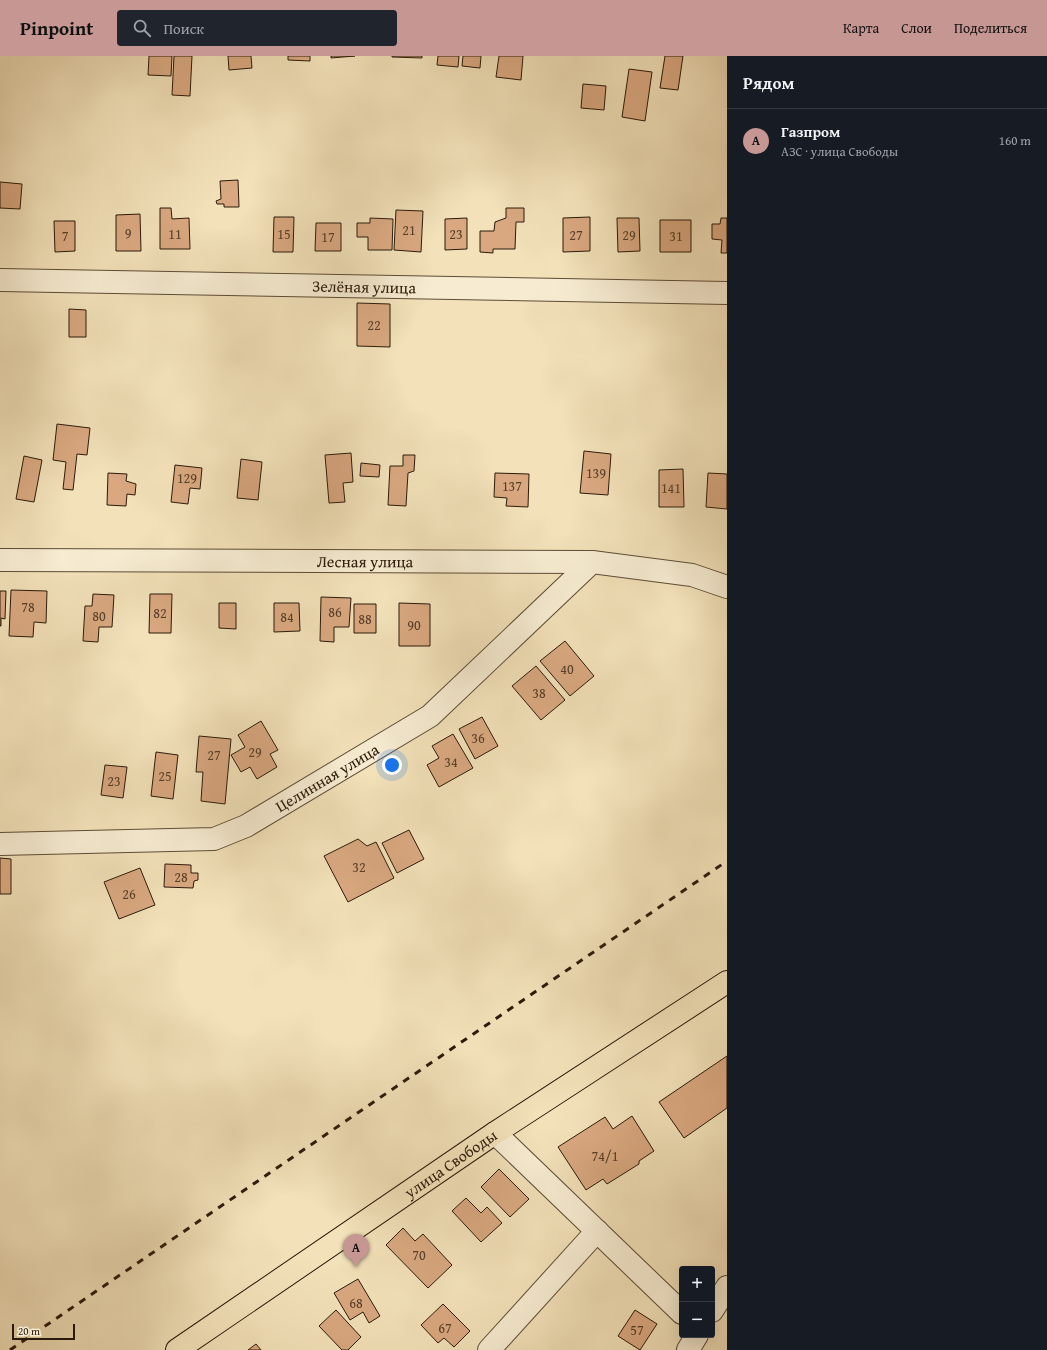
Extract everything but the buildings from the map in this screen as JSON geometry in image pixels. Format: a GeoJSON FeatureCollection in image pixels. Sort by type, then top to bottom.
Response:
{"type":"FeatureCollection","features":[{"type":"Feature","properties":{"kind":"main road","name":"улица Свободы"},"geometry":{"type":"LineString","coordinates":[[177,1350],[495,1134],[727,982]]}},
{"type":"Feature","properties":{"kind":"street","name":"Зелёная улица"},"geometry":{"type":"LineString","coordinates":[[0,280],[727,293]]}},
{"type":"Feature","properties":{"kind":"street","name":"Лесная улица"},"geometry":{"type":"LineString","coordinates":[[0,560],[592,562],[692,575],[727,587]]}},
{"type":"Feature","properties":{"kind":"street","name":"Целинная улица"},"geometry":{"type":"LineString","coordinates":[[0,844],[214,839],[246,826],[430,716],[592,562]]}},
{"type":"Feature","properties":{"kind":"street"},"geometry":{"type":"LineString","coordinates":[[495,1134],[679,1310]]}},
{"type":"Feature","properties":{"kind":"street"},"geometry":{"type":"LineString","coordinates":[[489,1350],[597,1231]]}},
{"type":"Feature","properties":{"kind":"street"},"geometry":{"type":"LineString","coordinates":[[715,1306],[727,1287]]}},
{"type":"Feature","properties":{"kind":"street"},"geometry":{"type":"LineString","coordinates":[[688,1350],[695,1338]]}},
{"type":"Feature","properties":{"kind":"railway"},"geometry":{"type":"LineString","coordinates":[[10,1350],[727,861]]}},
{"type":"Feature","properties":{"kind":"place","name":"Газпром"},"geometry":{"type":"Point","coordinates":[356,1267]}}]}
